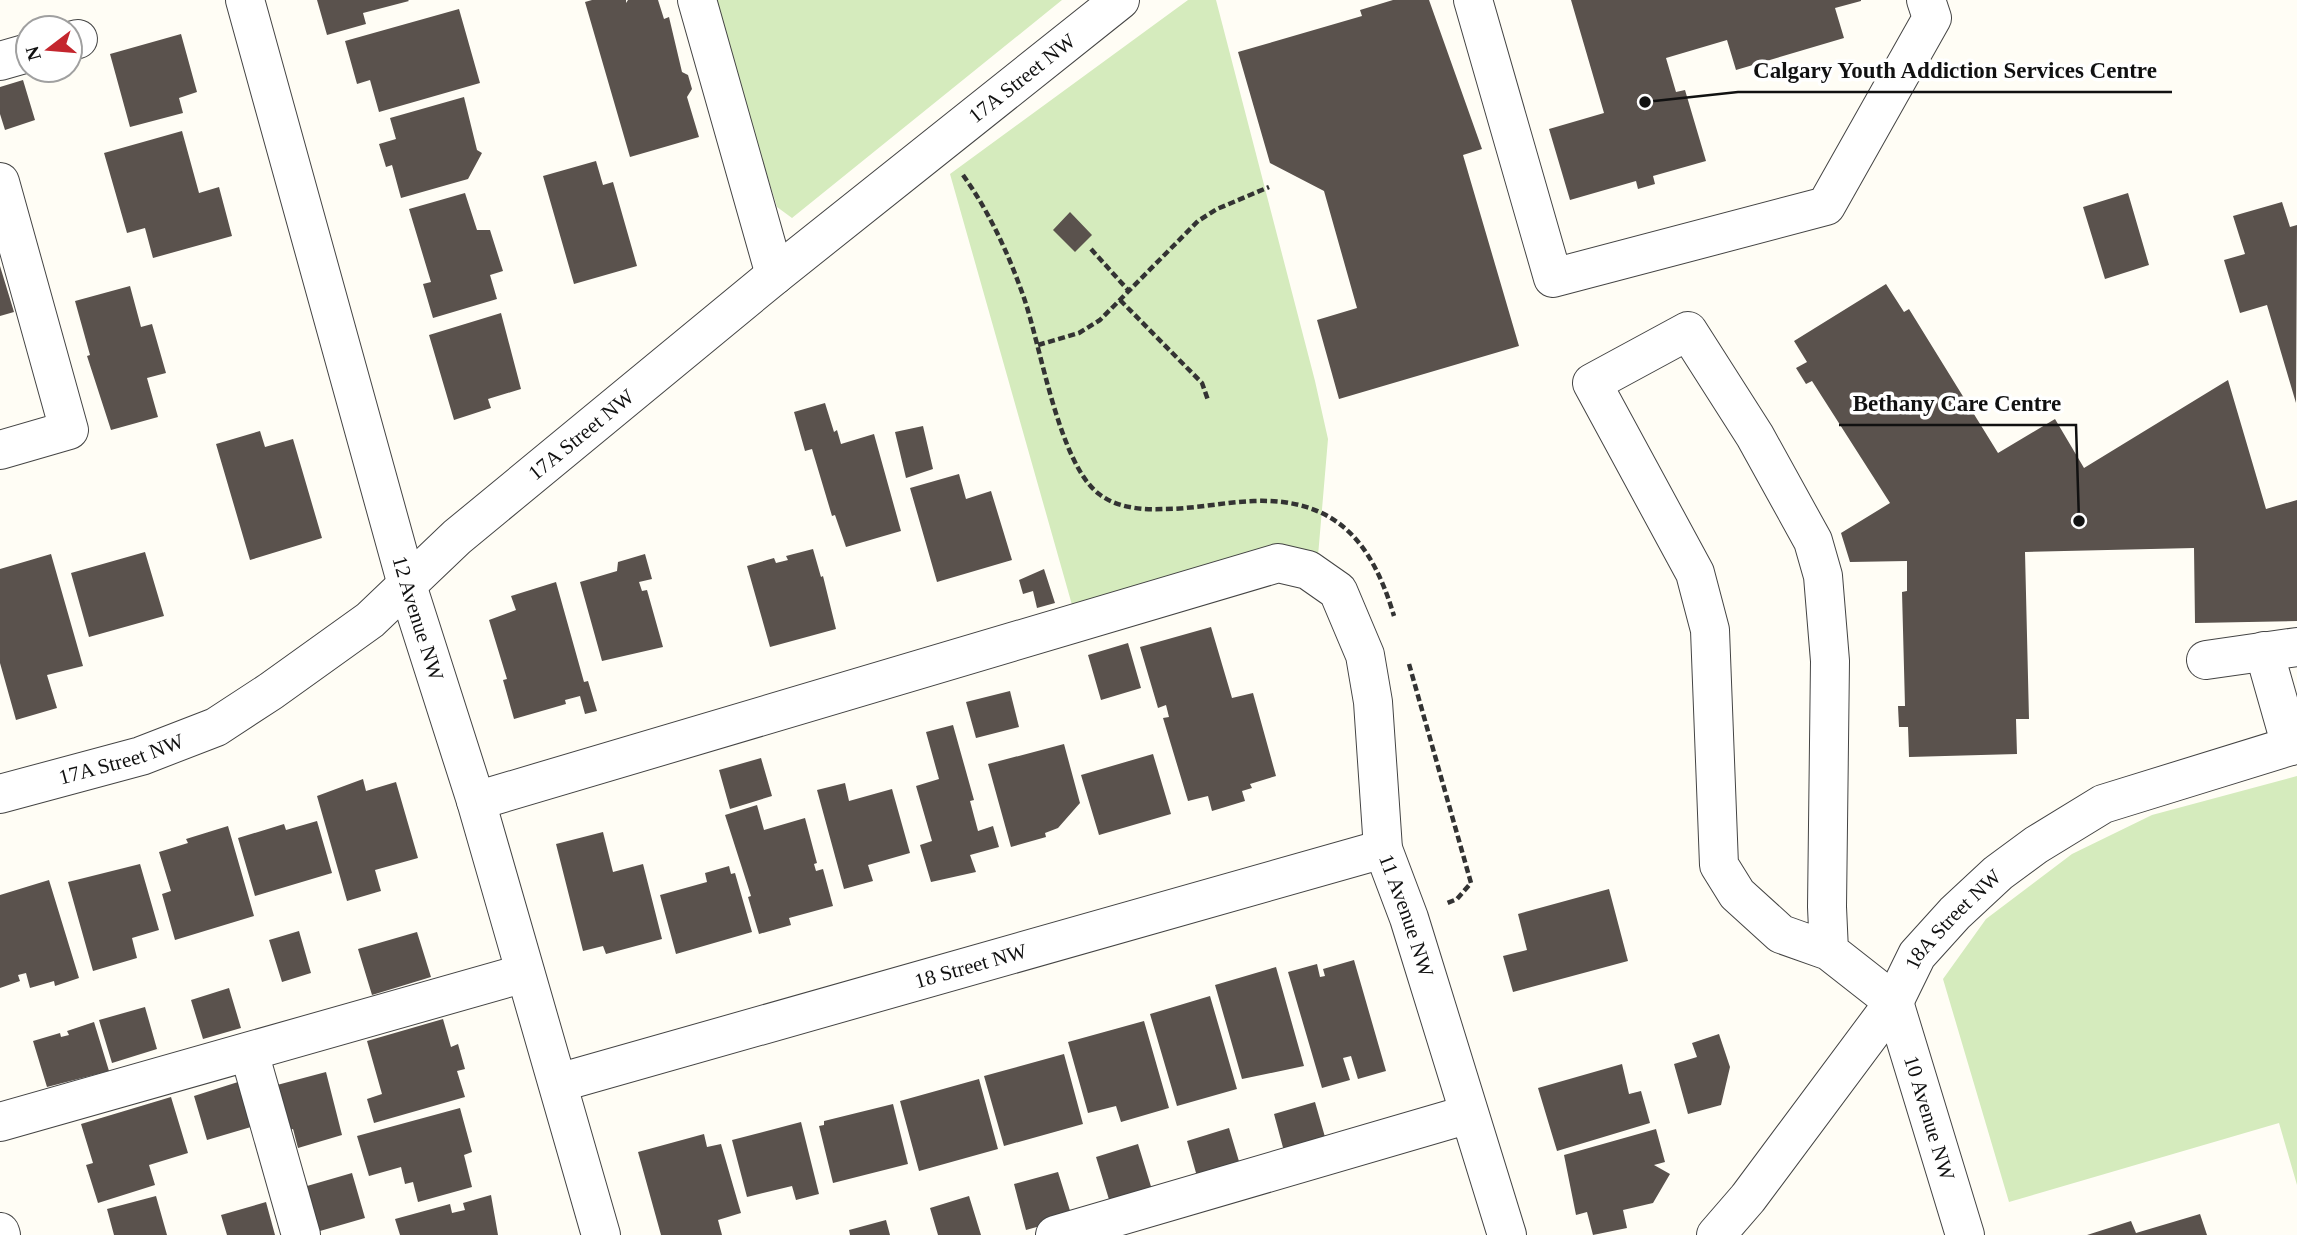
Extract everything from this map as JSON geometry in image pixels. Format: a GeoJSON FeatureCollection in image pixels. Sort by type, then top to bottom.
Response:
{"type":"FeatureCollection","features":[{"type":"Feature","properties":{"kind":"street","name":"12 Avenue NW"},"geometry":{"type":"LineString","coordinates":[[245,0],[407,585],[476,801],[601,1235]]}},
{"type":"Feature","properties":{"kind":"street"},"geometry":{"type":"LineString","coordinates":[[697,0],[775,275]]}},
{"type":"Feature","properties":{"kind":"street","name":"17A Street NW"},"geometry":{"type":"LineString","coordinates":[[0,794],[141,756],[216,727],[370,620],[457,537],[775,275],[1120,0]]}},
{"type":"Feature","properties":{"kind":"street"},"geometry":{"type":"LineString","coordinates":[[1473,0],[1553,278],[1826,206],[1932,18],[1926,0]]}},
{"type":"Feature","properties":{"kind":"street"},"geometry":{"type":"LineString","coordinates":[[0,182],[69,430],[0,450]]}},
{"type":"Feature","properties":{"kind":"street"},"geometry":{"type":"LineString","coordinates":[[1829,951],[1827,907],[1830,661],[1823,576],[1813,541],[1762,447],[1688,331],[1592,383],[1695,573],[1710,630],[1719,865],[1737,894],[1781,934],[1829,951],[1894,1002]]}},
{"type":"Feature","properties":{"kind":"street","name":"11 Avenue NW"},"geometry":{"type":"LineString","coordinates":[[476,801],[1278,563],[1308,570],[1338,591],[1365,655],[1373,702],[1383,849],[1409,918],[1507,1235]]}},
{"type":"Feature","properties":{"kind":"street"},"geometry":{"type":"LineString","coordinates":[[2206,660],[2280,649],[2294,745]]}},
{"type":"Feature","properties":{"kind":"street","name":"18A Street NW"},"geometry":{"type":"LineString","coordinates":[[1716,1235],[1748,1198],[1894,1002],[1917,955],[1947,921],[1998,873],[2036,845],[2103,804],[2294,745]]}},
{"type":"Feature","properties":{"kind":"street","name":"18 Street NW"},"geometry":{"type":"LineString","coordinates":[[558,1083],[1383,849]]}},
{"type":"Feature","properties":{"kind":"street"},"geometry":{"type":"LineString","coordinates":[[0,1122],[525,973]]}},
{"type":"Feature","properties":{"kind":"street","name":"10 Avenue NW"},"geometry":{"type":"LineString","coordinates":[[1894,1002],[1965,1235]]}},
{"type":"Feature","properties":{"kind":"street"},"geometry":{"type":"LineString","coordinates":[[249,1052],[302,1235]]}},
{"type":"Feature","properties":{"kind":"street"},"geometry":{"type":"LineString","coordinates":[[1055,1235],[1469,1114]]}},
{"type":"Feature","properties":{"kind":"path"},"geometry":{"type":"LineString","coordinates":[[1038,345],[1079,333],[1100,320],[1198,221],[1217,209],[1269,187]]}},
{"type":"Feature","properties":{"kind":"path"},"geometry":{"type":"LineString","coordinates":[[1091,249],[1128,290]]}},
{"type":"Feature","properties":{"kind":"path"},"geometry":{"type":"LineString","coordinates":[[1120,300],[1202,383],[1208,400]]}},
{"type":"Feature","properties":{"kind":"green space"},"geometry":{"type":"Polygon","coordinates":[[[713,0],[1062,0],[792,218],[777,207],[713,0]]]}},
{"type":"Feature","properties":{"kind":"green space"},"geometry":{"type":"Polygon","coordinates":[[[1188,0],[1216,0],[1315,381],[1328,439],[1318,556],[1074,612],[950,174],[1188,0]]]}},
{"type":"Feature","properties":{"kind":"green space"},"geometry":{"type":"Polygon","coordinates":[[[2297,776],[2297,1185],[2279,1123],[2009,1202],[1943,979],[1986,919],[2072,854],[2152,815],[2297,776]]]}},
{"type":"Feature","properties":{"kind":"building"},"geometry":{"type":"Polygon","coordinates":[[[317,0],[409,1],[363,13],[366,24],[327,35],[317,0]]]}},
{"type":"Feature","properties":{"kind":"building"},"geometry":{"type":"Polygon","coordinates":[[[626,0],[626,3],[628,0],[658,0],[664,19],[669,17],[682,72],[688,75],[692,89],[687,97],[699,137],[630,157],[585,2],[626,0]]]}},
{"type":"Feature","properties":{"kind":"building"},"geometry":{"type":"Polygon","coordinates":[[[1393,0],[1429,0],[1482,149],[1463,155],[1519,346],[1339,399],[1317,320],[1357,308],[1324,191],[1270,163],[1238,52],[1362,16],[1360,10],[1393,0]]]}},
{"type":"Feature","properties":{"kind":"building"},"geometry":{"type":"Polygon","coordinates":[[[1571,0],[1861,1],[1835,8],[1844,38],[1736,70],[1727,40],[1666,58],[1676,92],[1685,90],[1706,161],[1653,176],[1655,184],[1638,189],[1636,181],[1570,200],[1549,129],[1604,113],[1571,0]]]}},
{"type":"Feature","properties":{"kind":"building"},"geometry":{"type":"Polygon","coordinates":[[[459,9],[480,83],[379,112],[370,80],[357,84],[345,41],[459,9]]]}},
{"type":"Feature","properties":{"kind":"building"},"geometry":{"type":"Polygon","coordinates":[[[181,34],[197,92],[179,98],[183,113],[130,127],[110,54],[181,34]]]}},
{"type":"Feature","properties":{"kind":"building"},"geometry":{"type":"Polygon","coordinates":[[[14,83],[24,84],[35,120],[5,130],[0,114],[0,87],[14,83]]]}},
{"type":"Feature","properties":{"kind":"building"},"geometry":{"type":"Polygon","coordinates":[[[464,97],[477,150],[482,153],[468,179],[401,198],[392,165],[386,167],[379,144],[396,139],[390,118],[464,97]]]}},
{"type":"Feature","properties":{"kind":"building"},"geometry":{"type":"Polygon","coordinates":[[[182,131],[199,193],[219,187],[232,236],[153,258],[145,228],[127,233],[104,153],[182,131]]]}},
{"type":"Feature","properties":{"kind":"building"},"geometry":{"type":"Polygon","coordinates":[[[596,161],[603,185],[613,182],[637,266],[574,284],[543,176],[596,161]]]}},
{"type":"Feature","properties":{"kind":"building"},"geometry":{"type":"Polygon","coordinates":[[[465,193],[477,230],[490,230],[503,271],[490,275],[497,299],[433,318],[423,284],[431,282],[409,209],[465,193]]]}},
{"type":"Feature","properties":{"kind":"building"},"geometry":{"type":"Polygon","coordinates":[[[2128,193],[2149,265],[2105,279],[2083,207],[2128,193]]]}},
{"type":"Feature","properties":{"kind":"building"},"geometry":{"type":"Polygon","coordinates":[[[2282,202],[2290,227],[2297,225],[2296,403],[2267,305],[2240,313],[2224,260],[2245,254],[2233,216],[2282,202]]]}},
{"type":"Feature","properties":{"kind":"building"},"geometry":{"type":"Polygon","coordinates":[[[1070,212],[1092,235],[1075,252],[1053,230],[1070,212]]]}},
{"type":"Feature","properties":{"kind":"building"},"geometry":{"type":"Polygon","coordinates":[[[0,266],[14,312],[0,316],[0,266]]]}},
{"type":"Feature","properties":{"kind":"building"},"geometry":{"type":"Polygon","coordinates":[[[1886,284],[1904,312],[1909,309],[1998,453],[2055,419],[2084,468],[2228,380],[2266,509],[2297,500],[2297,621],[2195,623],[2194,548],[2025,552],[2029,719],[2016,719],[2017,754],[1909,757],[1908,727],[1899,727],[1898,706],[1905,706],[1902,592],[1907,591],[1907,561],[1850,562],[1841,533],[1890,503],[1812,381],[1806,384],[1796,368],[1807,362],[1794,341],[1886,284]]]}},
{"type":"Feature","properties":{"kind":"building"},"geometry":{"type":"Polygon","coordinates":[[[130,286],[141,327],[152,324],[166,373],[147,378],[158,417],[111,430],[87,356],[90,355],[75,301],[130,286]]]}},
{"type":"Feature","properties":{"kind":"building"},"geometry":{"type":"Polygon","coordinates":[[[501,313],[521,389],[488,399],[491,408],[454,420],[429,335],[501,313]]]}},
{"type":"Feature","properties":{"kind":"building"},"geometry":{"type":"Polygon","coordinates":[[[825,403],[834,432],[837,430],[841,444],[874,434],[901,531],[846,547],[835,515],[832,516],[812,449],[805,451],[794,412],[825,403]]]}},
{"type":"Feature","properties":{"kind":"building"},"geometry":{"type":"Polygon","coordinates":[[[923,426],[933,469],[906,478],[895,432],[923,426]]]}},
{"type":"Feature","properties":{"kind":"building"},"geometry":{"type":"Polygon","coordinates":[[[260,431],[265,447],[293,439],[322,538],[250,560],[216,444],[260,431]]]}},
{"type":"Feature","properties":{"kind":"building"},"geometry":{"type":"Polygon","coordinates":[[[959,474],[966,499],[991,491],[1012,560],[937,582],[910,488],[959,474]]]}},
{"type":"Feature","properties":{"kind":"building"},"geometry":{"type":"Polygon","coordinates":[[[813,549],[821,577],[823,576],[836,629],[770,647],[747,566],[774,558],[776,563],[788,560],[786,556],[813,549]]]}},
{"type":"Feature","properties":{"kind":"building"},"geometry":{"type":"Polygon","coordinates":[[[145,552],[164,616],[89,637],[71,573],[145,552]]]}},
{"type":"Feature","properties":{"kind":"building"},"geometry":{"type":"Polygon","coordinates":[[[51,554],[83,666],[47,675],[57,708],[16,720],[0,663],[0,569],[51,554]]]}},
{"type":"Feature","properties":{"kind":"building"},"geometry":{"type":"Polygon","coordinates":[[[645,554],[652,579],[639,582],[642,591],[647,590],[663,647],[602,661],[580,582],[617,571],[618,562],[645,554]]]}},
{"type":"Feature","properties":{"kind":"building"},"geometry":{"type":"Polygon","coordinates":[[[1044,569],[1055,603],[1037,608],[1033,591],[1023,594],[1019,580],[1044,569]]]}},
{"type":"Feature","properties":{"kind":"building"},"geometry":{"type":"Polygon","coordinates":[[[556,582],[584,682],[588,681],[597,711],[585,714],[580,696],[565,700],[566,704],[514,719],[503,680],[507,679],[489,620],[516,610],[511,596],[556,582]]]}},
{"type":"Feature","properties":{"kind":"building"},"geometry":{"type":"Polygon","coordinates":[[[1211,627],[1232,698],[1253,693],[1276,776],[1250,784],[1252,788],[1242,791],[1245,801],[1212,811],[1208,796],[1188,801],[1163,718],[1169,717],[1166,705],[1158,708],[1140,647],[1211,627]]]}},
{"type":"Feature","properties":{"kind":"building"},"geometry":{"type":"Polygon","coordinates":[[[1128,643],[1141,688],[1101,700],[1088,655],[1128,643]]]}},
{"type":"Feature","properties":{"kind":"building"},"geometry":{"type":"Polygon","coordinates":[[[1010,691],[1019,727],[976,738],[966,702],[1010,691]]]}},
{"type":"Feature","properties":{"kind":"building"},"geometry":{"type":"Polygon","coordinates":[[[953,725],[974,800],[970,801],[978,831],[993,826],[999,847],[970,855],[976,872],[931,882],[920,845],[932,841],[916,786],[939,779],[926,732],[953,725]]]}},
{"type":"Feature","properties":{"kind":"building"},"geometry":{"type":"Polygon","coordinates":[[[1064,744],[1080,803],[1058,828],[1045,833],[1046,837],[1011,847],[988,764],[1064,744]]]}},
{"type":"Feature","properties":{"kind":"building"},"geometry":{"type":"Polygon","coordinates":[[[1153,754],[1171,814],[1099,835],[1081,775],[1153,754]]]}},
{"type":"Feature","properties":{"kind":"building"},"geometry":{"type":"Polygon","coordinates":[[[761,758],[772,796],[730,809],[719,770],[761,758]]]}},
{"type":"Feature","properties":{"kind":"building"},"geometry":{"type":"Polygon","coordinates":[[[363,779],[366,791],[396,782],[418,858],[375,870],[381,891],[347,901],[317,796],[363,779]]]}},
{"type":"Feature","properties":{"kind":"building"},"geometry":{"type":"Polygon","coordinates":[[[845,783],[849,801],[892,789],[910,853],[868,865],[873,881],[844,889],[817,790],[845,783]]]}},
{"type":"Feature","properties":{"kind":"building"},"geometry":{"type":"Polygon","coordinates":[[[757,805],[764,830],[805,818],[817,863],[814,864],[816,871],[823,869],[833,906],[789,918],[791,925],[759,934],[748,897],[751,896],[725,815],[757,805]]]}},
{"type":"Feature","properties":{"kind":"building"},"geometry":{"type":"Polygon","coordinates":[[[317,821],[332,873],[255,896],[238,838],[284,824],[286,830],[317,821]]]}},
{"type":"Feature","properties":{"kind":"building"},"geometry":{"type":"Polygon","coordinates":[[[228,826],[254,916],[175,940],[162,894],[171,891],[159,852],[188,843],[186,839],[228,826]]]}},
{"type":"Feature","properties":{"kind":"building"},"geometry":{"type":"Polygon","coordinates":[[[603,832],[613,872],[643,864],[662,939],[606,954],[603,946],[583,951],[556,844],[603,832]]]}},
{"type":"Feature","properties":{"kind":"building"},"geometry":{"type":"Polygon","coordinates":[[[140,864],[159,930],[132,938],[137,958],[93,971],[68,882],[140,864]]]}},
{"type":"Feature","properties":{"kind":"building"},"geometry":{"type":"Polygon","coordinates":[[[729,866],[731,874],[735,873],[752,932],[676,954],[660,895],[707,882],[705,873],[729,866]]]}},
{"type":"Feature","properties":{"kind":"building"},"geometry":{"type":"Polygon","coordinates":[[[49,880],[79,978],[55,986],[54,981],[30,988],[26,973],[18,975],[20,981],[0,988],[0,895],[49,880]]]}},
{"type":"Feature","properties":{"kind":"building"},"geometry":{"type":"Polygon","coordinates":[[[1609,889],[1628,961],[1513,992],[1503,956],[1527,950],[1518,914],[1609,889]]]}},
{"type":"Feature","properties":{"kind":"building"},"geometry":{"type":"Polygon","coordinates":[[[299,931],[311,973],[282,982],[269,940],[299,931]]]}},
{"type":"Feature","properties":{"kind":"building"},"geometry":{"type":"Polygon","coordinates":[[[417,932],[431,977],[372,995],[358,949],[417,932]]]}},
{"type":"Feature","properties":{"kind":"building"},"geometry":{"type":"Polygon","coordinates":[[[1354,960],[1386,1071],[1358,1079],[1351,1056],[1343,1058],[1350,1080],[1322,1088],[1288,972],[1317,964],[1320,977],[1325,976],[1323,969],[1354,960]]]}},
{"type":"Feature","properties":{"kind":"building"},"geometry":{"type":"Polygon","coordinates":[[[1276,967],[1304,1066],[1242,1079],[1215,985],[1276,967]]]}},
{"type":"Feature","properties":{"kind":"building"},"geometry":{"type":"Polygon","coordinates":[[[229,988],[241,1028],[203,1039],[191,1000],[229,988]]]}},
{"type":"Feature","properties":{"kind":"building"},"geometry":{"type":"Polygon","coordinates":[[[1210,996],[1237,1089],[1177,1106],[1150,1014],[1210,996]]]}},
{"type":"Feature","properties":{"kind":"building"},"geometry":{"type":"Polygon","coordinates":[[[145,1007],[157,1049],[112,1063],[99,1020],[145,1007]]]}},
{"type":"Feature","properties":{"kind":"building"},"geometry":{"type":"Polygon","coordinates":[[[443,1019],[451,1047],[458,1044],[465,1069],[457,1071],[465,1097],[374,1123],[367,1099],[382,1094],[367,1041],[443,1019]]]}},
{"type":"Feature","properties":{"kind":"building"},"geometry":{"type":"Polygon","coordinates":[[[1144,1021],[1169,1108],[1121,1122],[1116,1106],[1088,1113],[1068,1042],[1144,1021]]]}},
{"type":"Feature","properties":{"kind":"building"},"geometry":{"type":"Polygon","coordinates":[[[94,1022],[109,1071],[47,1087],[33,1041],[60,1033],[61,1037],[69,1035],[67,1031],[94,1022]]]}},
{"type":"Feature","properties":{"kind":"building"},"geometry":{"type":"Polygon","coordinates":[[[1719,1034],[1730,1067],[1721,1105],[1688,1114],[1674,1064],[1697,1057],[1692,1043],[1719,1034]]]}},
{"type":"Feature","properties":{"kind":"building"},"geometry":{"type":"Polygon","coordinates":[[[1064,1054],[1083,1124],[1004,1146],[984,1076],[1064,1054]]]}},
{"type":"Feature","properties":{"kind":"building"},"geometry":{"type":"Polygon","coordinates":[[[1622,1064],[1629,1094],[1641,1091],[1650,1123],[1557,1151],[1538,1088],[1622,1064]]]}},
{"type":"Feature","properties":{"kind":"building"},"geometry":{"type":"Polygon","coordinates":[[[326,1072],[342,1135],[298,1148],[293,1129],[289,1130],[277,1085],[326,1072]]]}},
{"type":"Feature","properties":{"kind":"building"},"geometry":{"type":"Polygon","coordinates":[[[979,1079],[998,1149],[919,1171],[900,1101],[979,1079]]]}},
{"type":"Feature","properties":{"kind":"building"},"geometry":{"type":"Polygon","coordinates":[[[238,1082],[251,1127],[207,1140],[194,1096],[238,1082]]]}},
{"type":"Feature","properties":{"kind":"building"},"geometry":{"type":"Polygon","coordinates":[[[171,1097],[188,1153],[149,1165],[155,1185],[98,1203],[86,1165],[93,1163],[81,1124],[171,1097]]]}},
{"type":"Feature","properties":{"kind":"building"},"geometry":{"type":"Polygon","coordinates":[[[1315,1102],[1327,1144],[1285,1155],[1274,1114],[1315,1102]]]}},
{"type":"Feature","properties":{"kind":"building"},"geometry":{"type":"Polygon","coordinates":[[[893,1104],[908,1164],[833,1183],[819,1126],[824,1125],[824,1121],[893,1104]]]}},
{"type":"Feature","properties":{"kind":"building"},"geometry":{"type":"Polygon","coordinates":[[[460,1108],[472,1152],[464,1155],[472,1187],[418,1202],[413,1182],[405,1184],[401,1167],[369,1176],[357,1136],[460,1108]]]}},
{"type":"Feature","properties":{"kind":"building"},"geometry":{"type":"Polygon","coordinates":[[[801,1122],[819,1194],[796,1200],[792,1186],[747,1197],[732,1140],[801,1122]]]}},
{"type":"Feature","properties":{"kind":"building"},"geometry":{"type":"Polygon","coordinates":[[[1229,1128],[1241,1168],[1198,1180],[1187,1141],[1229,1128]]]}},
{"type":"Feature","properties":{"kind":"building"},"geometry":{"type":"Polygon","coordinates":[[[1656,1129],[1665,1162],[1654,1165],[1670,1174],[1653,1203],[1623,1210],[1627,1228],[1593,1235],[1587,1212],[1576,1215],[1564,1155],[1656,1129]]]}},
{"type":"Feature","properties":{"kind":"building"},"geometry":{"type":"Polygon","coordinates":[[[704,1134],[707,1147],[721,1144],[741,1213],[718,1220],[722,1235],[661,1235],[638,1152],[704,1134]]]}},
{"type":"Feature","properties":{"kind":"building"},"geometry":{"type":"Polygon","coordinates":[[[1138,1144],[1153,1193],[1111,1206],[1096,1157],[1138,1144]]]}},
{"type":"Feature","properties":{"kind":"building"},"geometry":{"type":"Polygon","coordinates":[[[1058,1172],[1072,1217],[1026,1230],[1014,1184],[1058,1172]]]}},
{"type":"Feature","properties":{"kind":"building"},"geometry":{"type":"Polygon","coordinates":[[[352,1173],[365,1218],[320,1231],[307,1186],[352,1173]]]}},
{"type":"Feature","properties":{"kind":"building"},"geometry":{"type":"Polygon","coordinates":[[[491,1195],[498,1235],[400,1235],[395,1219],[450,1204],[452,1213],[465,1210],[463,1203],[491,1195]]]}},
{"type":"Feature","properties":{"kind":"building"},"geometry":{"type":"Polygon","coordinates":[[[156,1196],[167,1235],[114,1235],[107,1209],[156,1196]]]}},
{"type":"Feature","properties":{"kind":"building"},"geometry":{"type":"Polygon","coordinates":[[[969,1196],[981,1235],[938,1235],[930,1208],[969,1196]]]}},
{"type":"Feature","properties":{"kind":"building"},"geometry":{"type":"Polygon","coordinates":[[[266,1202],[275,1235],[227,1235],[221,1215],[266,1202]]]}},
{"type":"Feature","properties":{"kind":"building"},"geometry":{"type":"Polygon","coordinates":[[[2200,1214],[2207,1235],[2087,1235],[2131,1221],[2136,1233],[2200,1214]]]}},
{"type":"Feature","properties":{"kind":"building"},"geometry":{"type":"Polygon","coordinates":[[[886,1220],[890,1235],[850,1235],[849,1230],[886,1220]]]}},
{"type":"Feature","properties":{"kind":"place","name":"Calgary Youth Addiction Services Centre"},"geometry":{"type":"Point","coordinates":[1645,102]}},
{"type":"Feature","properties":{"kind":"place","name":"Bethany Care Centre"},"geometry":{"type":"Point","coordinates":[2079,521]}}]}
